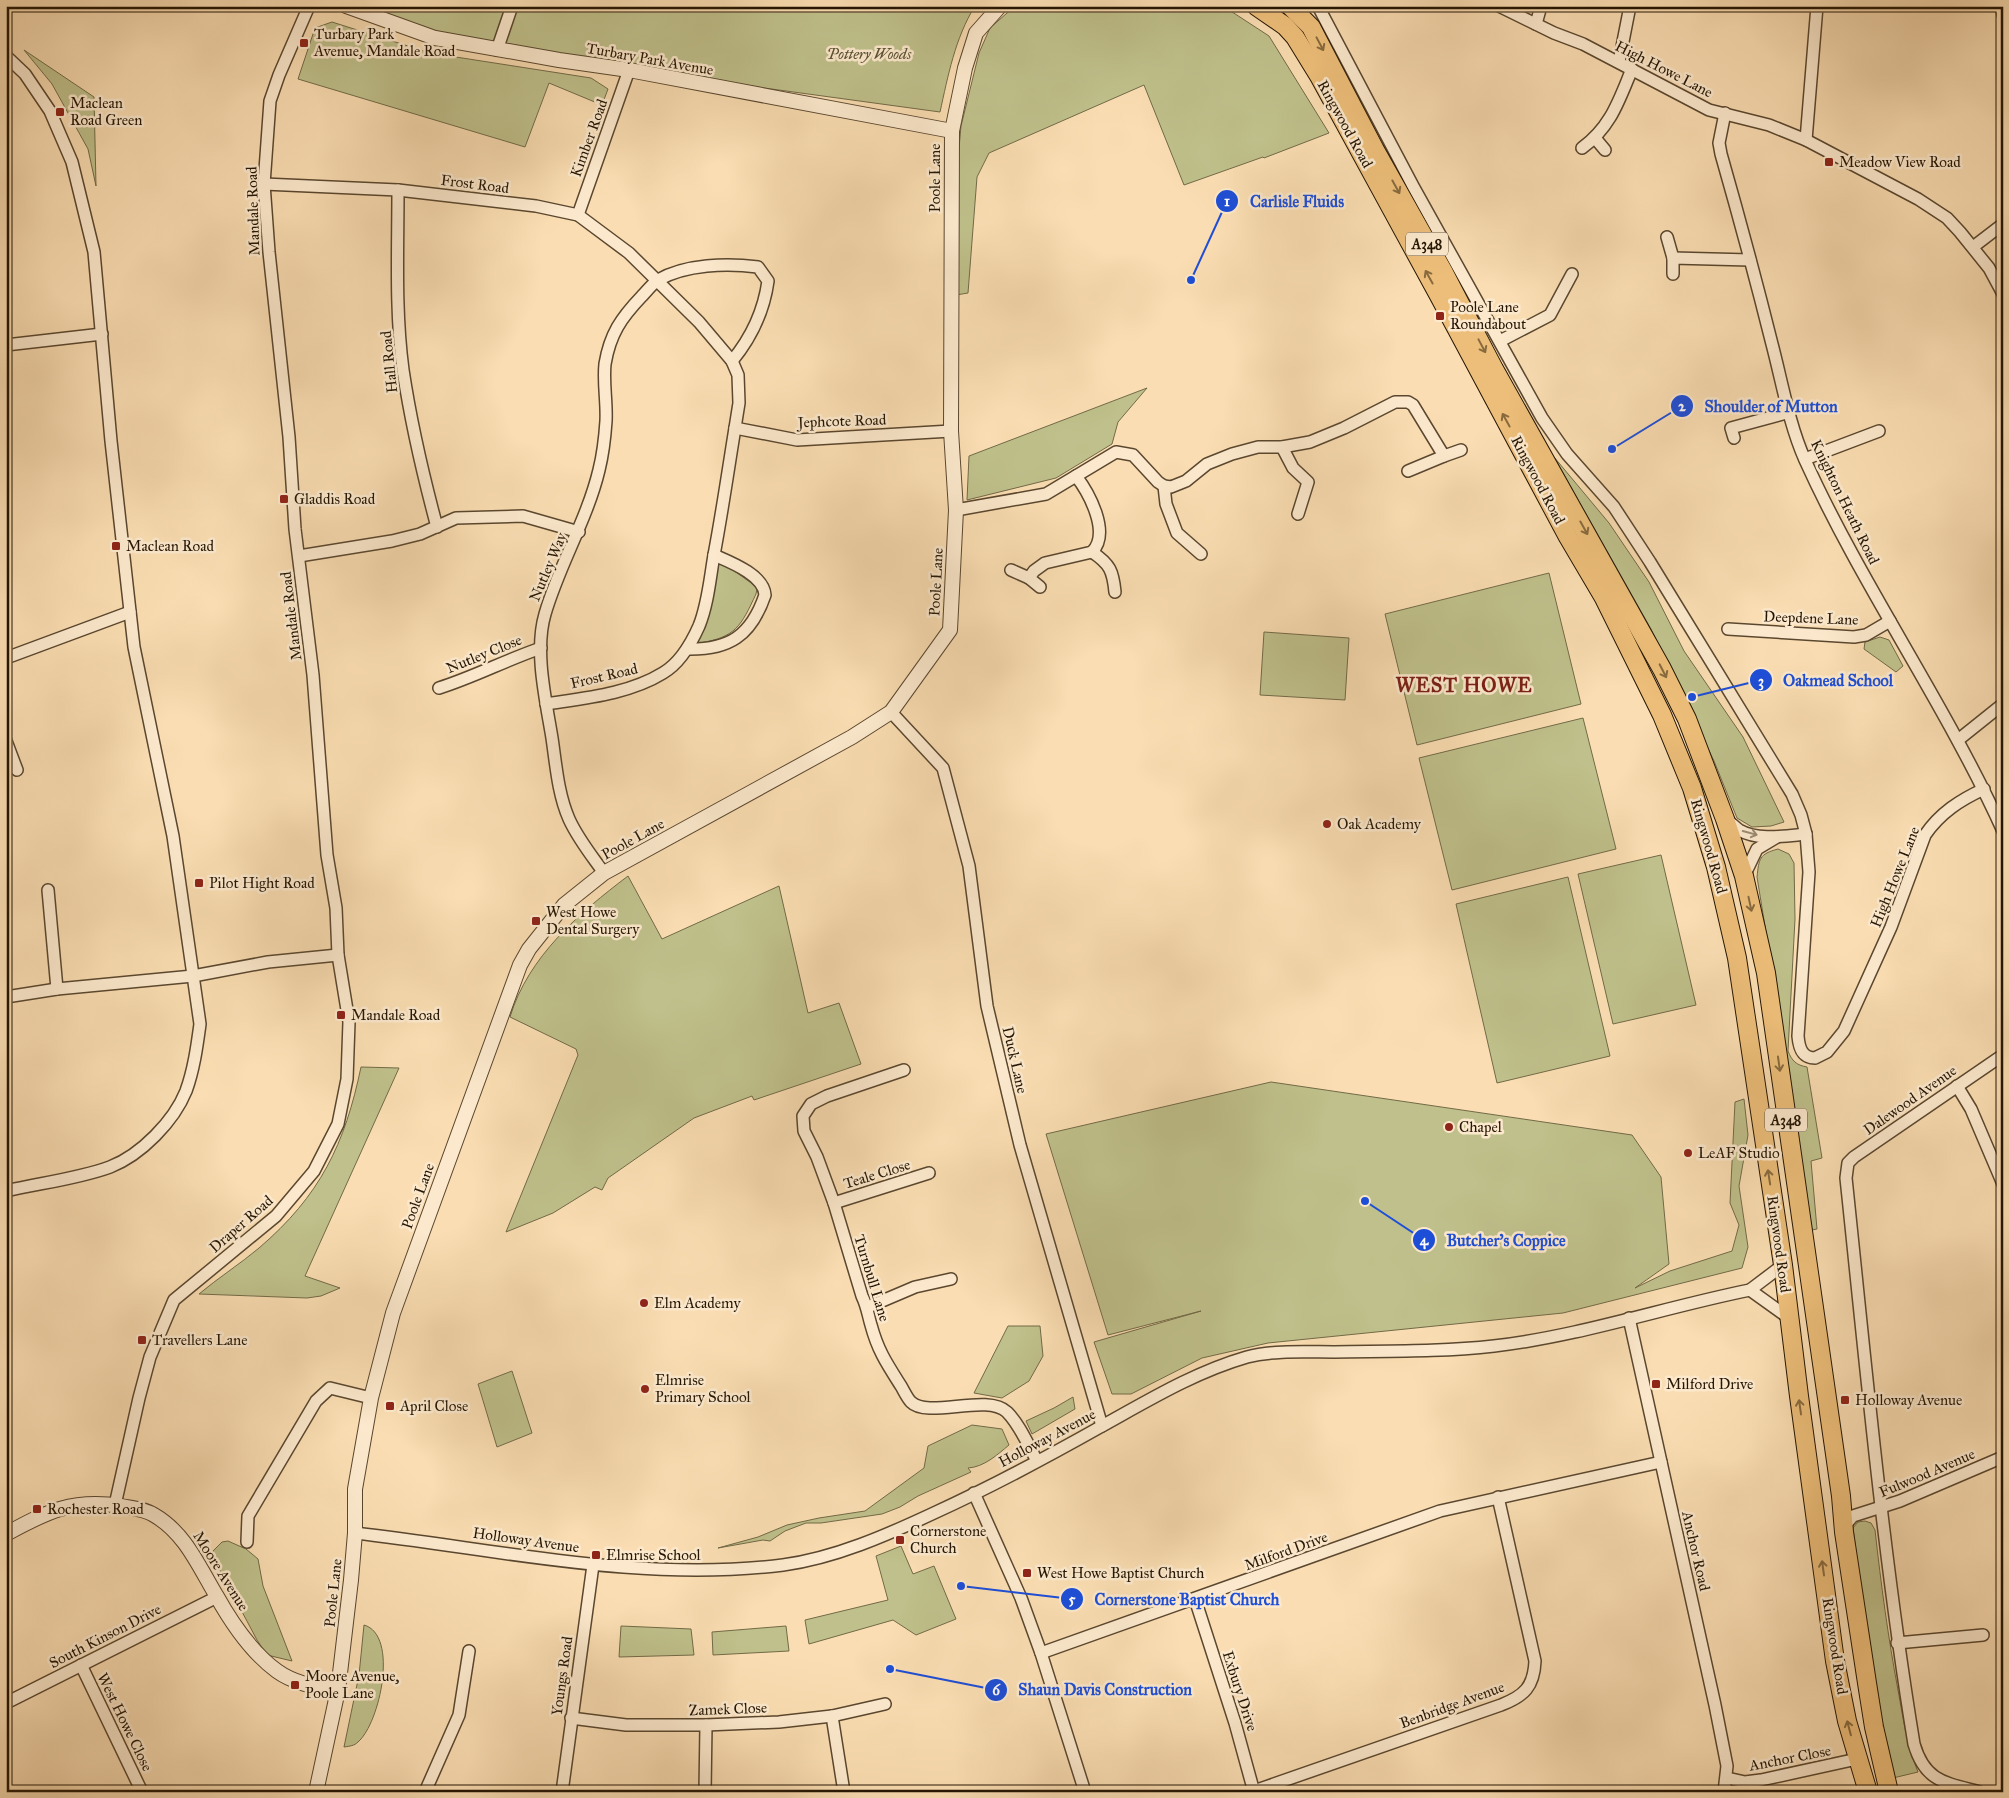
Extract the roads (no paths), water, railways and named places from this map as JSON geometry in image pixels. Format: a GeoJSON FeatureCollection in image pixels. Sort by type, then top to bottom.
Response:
{"type":"FeatureCollection","features":[{"type":"Feature","properties":{"kind":"highway","name":"Ringwood Road"},"geometry":{"type":"LineString","coordinates":[[1256,6],[1285,26],[1300,45],[1319,76],[1568,537],[1604,598],[1675,743],[1692,788],[1716,867],[1737,958],[1783,1266],[1835,1661],[1847,1721],[1868,1792]]}},
{"type":"Feature","properties":{"kind":"highway","name":"Ringwood Road"},"geometry":{"type":"LineString","coordinates":[[1290,6],[1311,27],[1375,150],[1443,271],[1494,369],[1662,668],[1687,720],[1725,818],[1744,876],[1766,973],[1841,1496],[1844,1532],[1874,1727],[1889,1792]]}},
{"type":"Feature","properties":{"kind":"street","name":"Mandale Road"},"geometry":{"type":"LineString","coordinates":[[309,6],[279,75],[270,101],[264,184],[299,556],[313,675],[327,855],[336,908],[338,955]]}},
{"type":"Feature","properties":{"kind":"street","name":"Turbary Park Avenue"},"geometry":{"type":"LineString","coordinates":[[346,6],[435,38],[498,50],[630,70],[952,131]]}},
{"type":"Feature","properties":{"kind":"street"},"geometry":{"type":"LineString","coordinates":[[498,50],[512,6]]}},
{"type":"Feature","properties":{"kind":"street","name":"Poole Lane"},"geometry":{"type":"LineString","coordinates":[[316,1792],[338,1690],[347,1624],[355,1532],[355,1489],[371,1398],[393,1313],[520,964],[529,949],[564,905],[604,873],[852,737],[891,712],[950,630],[956,510],[950,431],[952,131],[965,68],[976,33],[1000,6]]}},
{"type":"Feature","properties":{"kind":"street","name":"Ringwood Road"},"geometry":{"type":"LineString","coordinates":[[1318,6],[1409,178],[1554,438],[1614,507],[1783,778],[1801,815],[1806,834],[1809,872],[1798,1036],[1799,1048],[1805,1055],[1816,1058],[1827,1052],[1844,1031],[1860,999]]}},
{"type":"Feature","properties":{"kind":"street","name":"High Howe Lane"},"geometry":{"type":"LineString","coordinates":[[1499,6],[1554,33],[1572,38],[1709,110],[1770,125],[1806,140],[1876,175],[1947,218],[1989,268],[2003,294]]}},
{"type":"Feature","properties":{"kind":"street"},"geometry":{"type":"LineString","coordinates":[[1536,24],[1541,6]]}},
{"type":"Feature","properties":{"kind":"street"},"geometry":{"type":"LineString","coordinates":[[1619,62],[1630,6]]}},
{"type":"Feature","properties":{"kind":"street"},"geometry":{"type":"LineString","coordinates":[[1806,140],[1817,6]]}},
{"type":"Feature","properties":{"kind":"street"},"geometry":{"type":"LineString","coordinates":[[2002,6],[2003,15]]}},
{"type":"Feature","properties":{"kind":"street"},"geometry":{"type":"LineString","coordinates":[[6,56],[24,74],[50,112],[72,162],[94,252],[134,647],[173,836],[200,1024],[197,1053],[186,1092],[172,1115],[148,1144],[112,1167],[6,1190]]}},
{"type":"Feature","properties":{"kind":"street"},"geometry":{"type":"LineString","coordinates":[[1582,148],[1595,138],[1608,122],[1632,68]]}},
{"type":"Feature","properties":{"kind":"street","name":"Kimber Road"},"geometry":{"type":"LineString","coordinates":[[578,215],[630,70]]}},
{"type":"Feature","properties":{"kind":"street","name":"Knighton Heath Road"},"geometry":{"type":"LineString","coordinates":[[1725,114],[1719,143],[1721,154],[1790,412],[1805,459],[1890,621],[1958,740],[1984,789],[2003,831]]}},
{"type":"Feature","properties":{"kind":"street"},"geometry":{"type":"LineString","coordinates":[[1595,138],[1605,150]]}},
{"type":"Feature","properties":{"kind":"street","name":"Frost Road"},"geometry":{"type":"LineString","coordinates":[[264,184],[398,190],[536,206],[578,215],[629,253],[700,322],[732,361],[738,375],[739,403],[714,555],[700,624],[687,649],[670,668],[642,684],[606,694],[546,704]]}},
{"type":"Feature","properties":{"kind":"street","name":"Hall Road"},"geometry":{"type":"LineString","coordinates":[[398,190],[397,284],[403,368],[418,454],[437,527]]}},
{"type":"Feature","properties":{"kind":"street"},"geometry":{"type":"LineString","coordinates":[[1973,247],[2003,224]]}},
{"type":"Feature","properties":{"kind":"street"},"geometry":{"type":"LineString","coordinates":[[1667,237],[1673,258],[1673,274]]}},
{"type":"Feature","properties":{"kind":"street"},"geometry":{"type":"LineString","coordinates":[[1673,258],[1750,260]]}},
{"type":"Feature","properties":{"kind":"street"},"geometry":{"type":"LineString","coordinates":[[657,281],[682,270],[717,266],[745,266],[758,268],[764,273],[768,281],[764,300],[744,347],[732,361]]}},
{"type":"Feature","properties":{"kind":"street"},"geometry":{"type":"LineString","coordinates":[[1500,341],[1550,315],[1572,274]]}},
{"type":"Feature","properties":{"kind":"street","name":"Nutley Way"},"geometry":{"type":"LineString","coordinates":[[604,873],[584,845],[566,810],[557,772],[546,704],[541,629],[561,570],[579,532],[600,467],[606,421],[604,376],[610,342],[616,328],[628,311],[657,281]]}},
{"type":"Feature","properties":{"kind":"street"},"geometry":{"type":"LineString","coordinates":[[6,345],[102,334]]}},
{"type":"Feature","properties":{"kind":"street"},"geometry":{"type":"LineString","coordinates":[[956,510],[1046,494],[1116,452],[1133,455],[1153,478],[1164,486],[1179,486],[1207,464],[1232,454],[1258,448],[1282,447],[1310,442],[1386,405],[1402,402],[1413,406],[1419,412],[1444,456]]}},
{"type":"Feature","properties":{"kind":"street"},"geometry":{"type":"LineString","coordinates":[[1731,428],[1790,412]]}},
{"type":"Feature","properties":{"kind":"street","name":"Jephcote Road"},"geometry":{"type":"LineString","coordinates":[[735,428],[797,440],[950,431]]}},
{"type":"Feature","properties":{"kind":"street"},"geometry":{"type":"LineString","coordinates":[[1805,459],[1879,431]]}},
{"type":"Feature","properties":{"kind":"street"},"geometry":{"type":"LineString","coordinates":[[1282,447],[1293,468],[1308,482],[1298,514]]}},
{"type":"Feature","properties":{"kind":"street"},"geometry":{"type":"LineString","coordinates":[[1408,471],[1461,450]]}},
{"type":"Feature","properties":{"kind":"street"},"geometry":{"type":"LineString","coordinates":[[1076,476],[1093,503],[1099,527],[1099,540],[1092,552]]}},
{"type":"Feature","properties":{"kind":"street"},"geometry":{"type":"LineString","coordinates":[[1164,486],[1166,504],[1176,533],[1201,554]]}},
{"type":"Feature","properties":{"kind":"street"},"geometry":{"type":"LineString","coordinates":[[299,556],[392,541],[420,534],[456,518],[523,516],[579,532]]}},
{"type":"Feature","properties":{"kind":"street"},"geometry":{"type":"LineString","coordinates":[[1029,578],[1034,570],[1045,563],[1092,552],[1100,557],[1112,570],[1115,592]]}},
{"type":"Feature","properties":{"kind":"street"},"geometry":{"type":"LineString","coordinates":[[687,649],[710,650],[722,646],[739,636],[748,629],[765,595],[763,587],[740,566],[714,555]]}},
{"type":"Feature","properties":{"kind":"street"},"geometry":{"type":"LineString","coordinates":[[1012,570],[1029,578],[1040,587]]}},
{"type":"Feature","properties":{"kind":"street"},"geometry":{"type":"LineString","coordinates":[[6,658],[130,612]]}},
{"type":"Feature","properties":{"kind":"street","name":"Deepdene Lane"},"geometry":{"type":"LineString","coordinates":[[1728,629],[1854,637],[1866,635],[1890,621]]}},
{"type":"Feature","properties":{"kind":"street","name":"Nutley Close"},"geometry":{"type":"LineString","coordinates":[[439,688],[459,682],[512,658],[541,648]]}},
{"type":"Feature","properties":{"kind":"street"},"geometry":{"type":"LineString","coordinates":[[1958,740],[2003,704]]}},
{"type":"Feature","properties":{"kind":"street","name":"Duck Lane"},"geometry":{"type":"LineString","coordinates":[[891,712],[943,768],[969,866],[987,1006],[1020,1145],[1102,1426]]}},
{"type":"Feature","properties":{"kind":"street"},"geometry":{"type":"LineString","coordinates":[[6,741],[17,770]]}},
{"type":"Feature","properties":{"kind":"street","name":"High Howe Lane"},"geometry":{"type":"LineString","coordinates":[[1860,999],[1891,927],[1925,835],[1944,812],[1984,789]]}},
{"type":"Feature","properties":{"kind":"street","name":"Ringwood Road"},"geometry":{"type":"LineString","coordinates":[[1725,818],[1740,831],[1756,835],[1806,834]]}},
{"type":"Feature","properties":{"kind":"street","name":"Ringwood Road"},"geometry":{"type":"LineString","coordinates":[[1744,876],[1757,849],[1779,836]]}},
{"type":"Feature","properties":{"kind":"street"},"geometry":{"type":"LineString","coordinates":[[48,890],[57,989]]}},
{"type":"Feature","properties":{"kind":"street"},"geometry":{"type":"LineString","coordinates":[[6,997],[57,989],[194,976],[268,962],[338,955]]}},
{"type":"Feature","properties":{"kind":"street","name":"Draper Road"},"geometry":{"type":"LineString","coordinates":[[115,1505],[138,1398],[150,1357],[174,1300],[276,1216],[314,1170],[338,1124],[347,1079],[349,1022],[338,955]]}},
{"type":"Feature","properties":{"kind":"street","name":"Dalewood Avenue"},"geometry":{"type":"LineString","coordinates":[[1880,1509],[1846,1178],[1848,1163],[2003,1055]]}},
{"type":"Feature","properties":{"kind":"street","name":"Turnbull Lane"},"geometry":{"type":"LineString","coordinates":[[904,1070],[827,1096],[811,1104],[803,1116],[804,1131],[818,1157],[834,1203],[862,1296],[868,1307],[870,1323],[881,1355],[912,1403],[921,1407],[938,1408],[984,1404],[1006,1411],[1017,1425],[1037,1461]]}},
{"type":"Feature","properties":{"kind":"street"},"geometry":{"type":"LineString","coordinates":[[1957,1086],[1971,1109],[2003,1184]]}},
{"type":"Feature","properties":{"kind":"street","name":"Teale Close"},"geometry":{"type":"LineString","coordinates":[[834,1203],[928,1173]]}},
{"type":"Feature","properties":{"kind":"street","name":"Holloway Avenue"},"geometry":{"type":"LineString","coordinates":[[355,1532],[593,1565],[713,1570],[785,1565],[827,1556],[935,1513],[1037,1461],[1160,1393],[1203,1372],[1251,1356],[1290,1352],[1438,1350],[1494,1346],[1570,1332],[1750,1290],[1783,1266]]}},
{"type":"Feature","properties":{"kind":"street"},"geometry":{"type":"LineString","coordinates":[[868,1307],[915,1287],[951,1279]]}},
{"type":"Feature","properties":{"kind":"street"},"geometry":{"type":"LineString","coordinates":[[1750,1290],[1789,1318]]}},
{"type":"Feature","properties":{"kind":"street","name":"Anchor Road"},"geometry":{"type":"LineString","coordinates":[[1629,1318],[1715,1705],[1727,1766],[1724,1792]]}},
{"type":"Feature","properties":{"kind":"street"},"geometry":{"type":"LineString","coordinates":[[247,1542],[248,1516],[316,1401],[330,1388],[371,1398]]}},
{"type":"Feature","properties":{"kind":"street","name":"Fulwood Avenue"},"geometry":{"type":"LineString","coordinates":[[1861,1513],[1880,1509],[2003,1457]]}},
{"type":"Feature","properties":{"kind":"street","name":"Milford Drive"},"geometry":{"type":"LineString","coordinates":[[1041,1653],[1440,1511],[1660,1462]]}},
{"type":"Feature","properties":{"kind":"street"},"geometry":{"type":"LineString","coordinates":[[974,1493],[1021,1598],[1041,1653],[1085,1792]]}},
{"type":"Feature","properties":{"kind":"street"},"geometry":{"type":"LineString","coordinates":[[1841,1496],[1846,1506],[1861,1513]]}},
{"type":"Feature","properties":{"kind":"street","name":"Benbridge Avenue"},"geometry":{"type":"LineString","coordinates":[[1254,1791],[1501,1705],[1515,1699],[1524,1692],[1534,1673],[1535,1661],[1498,1497]]}},
{"type":"Feature","properties":{"kind":"street","name":"Moore Avenue"},"geometry":{"type":"LineString","coordinates":[[6,1534],[61,1507],[86,1503],[115,1505],[153,1514],[174,1529],[192,1550],[217,1597],[254,1650],[278,1672],[306,1685],[338,1690]]}},
{"type":"Feature","properties":{"kind":"street"},"geometry":{"type":"LineString","coordinates":[[1880,1509],[1897,1643],[1914,1744],[1918,1757],[1935,1778],[1946,1783],[1980,1792]]}},
{"type":"Feature","properties":{"kind":"street"},"geometry":{"type":"LineString","coordinates":[[1844,1532],[1847,1523],[1853,1516],[1861,1513]]}},
{"type":"Feature","properties":{"kind":"street","name":"Youngs Road"},"geometry":{"type":"LineString","coordinates":[[562,1792],[593,1565]]}},
{"type":"Feature","properties":{"kind":"street","name":"South Kinson Drive"},"geometry":{"type":"LineString","coordinates":[[6,1703],[217,1597]]}},
{"type":"Feature","properties":{"kind":"street","name":"Exbury Drive"},"geometry":{"type":"LineString","coordinates":[[1195,1599],[1235,1723],[1254,1791]]}},
{"type":"Feature","properties":{"kind":"street"},"geometry":{"type":"LineString","coordinates":[[1897,1643],[1971,1642],[1983,1636]]}},
{"type":"Feature","properties":{"kind":"street"},"geometry":{"type":"LineString","coordinates":[[425,1792],[459,1715],[469,1651]]}},
{"type":"Feature","properties":{"kind":"street","name":"West Howe Close"},"geometry":{"type":"LineString","coordinates":[[81,1665],[142,1792]]}},
{"type":"Feature","properties":{"kind":"street","name":"Zamek Close"},"geometry":{"type":"LineString","coordinates":[[571,1718],[626,1725],[706,1725],[779,1722],[832,1716],[885,1704]]}},
{"type":"Feature","properties":{"kind":"street"},"geometry":{"type":"LineString","coordinates":[[832,1716],[844,1792]]}},
{"type":"Feature","properties":{"kind":"street"},"geometry":{"type":"LineString","coordinates":[[705,1792],[706,1725]]}},
{"type":"Feature","properties":{"kind":"street","name":"Anchor Close"},"geometry":{"type":"LineString","coordinates":[[1727,1778],[1745,1782],[1761,1780],[1857,1759]]}},
{"type":"Feature","properties":{"kind":"place","name":"Turbary Park Avenue, Mandale Road"},"geometry":{"type":"Point","coordinates":[304,43]}},
{"type":"Feature","properties":{"kind":"place","name":"Maclean Road Green"},"geometry":{"type":"Point","coordinates":[60,112]}},
{"type":"Feature","properties":{"kind":"place","name":"Meadow View Road"},"geometry":{"type":"Point","coordinates":[1829,162]}},
{"type":"Feature","properties":{"kind":"place","name":"Carlisle Fluids"},"geometry":{"type":"Point","coordinates":[1191,280]}},
{"type":"Feature","properties":{"kind":"place","name":"Poole Lane Roundabout"},"geometry":{"type":"Point","coordinates":[1440,316]}},
{"type":"Feature","properties":{"kind":"place","name":"Shoulder of Mutton"},"geometry":{"type":"Point","coordinates":[1612,449]}},
{"type":"Feature","properties":{"kind":"place","name":"Gladdis Road"},"geometry":{"type":"Point","coordinates":[284,499]}},
{"type":"Feature","properties":{"kind":"place","name":"Maclean Road"},"geometry":{"type":"Point","coordinates":[116,546]}},
{"type":"Feature","properties":{"kind":"place","name":"Oakmead School"},"geometry":{"type":"Point","coordinates":[1692,697]}},
{"type":"Feature","properties":{"kind":"place","name":"Oak Academy"},"geometry":{"type":"Point","coordinates":[1327,824]}},
{"type":"Feature","properties":{"kind":"place","name":"Pilot Hight Road"},"geometry":{"type":"Point","coordinates":[199,883]}},
{"type":"Feature","properties":{"kind":"place","name":"West Howe Dental Surgery"},"geometry":{"type":"Point","coordinates":[536,921]}},
{"type":"Feature","properties":{"kind":"place","name":"Mandale Road"},"geometry":{"type":"Point","coordinates":[341,1015]}},
{"type":"Feature","properties":{"kind":"place","name":"Chapel"},"geometry":{"type":"Point","coordinates":[1449,1127]}},
{"type":"Feature","properties":{"kind":"place","name":"LeAF Studio"},"geometry":{"type":"Point","coordinates":[1688,1153]}},
{"type":"Feature","properties":{"kind":"place","name":"Butcher's Coppice"},"geometry":{"type":"Point","coordinates":[1365,1201]}},
{"type":"Feature","properties":{"kind":"place","name":"Elm Academy"},"geometry":{"type":"Point","coordinates":[644,1303]}},
{"type":"Feature","properties":{"kind":"place","name":"Travellers Lane"},"geometry":{"type":"Point","coordinates":[142,1340]}},
{"type":"Feature","properties":{"kind":"place","name":"Milford Drive"},"geometry":{"type":"Point","coordinates":[1656,1384]}},
{"type":"Feature","properties":{"kind":"place","name":"Elmrise Primary School"},"geometry":{"type":"Point","coordinates":[645,1389]}},
{"type":"Feature","properties":{"kind":"place","name":"Holloway Avenue"},"geometry":{"type":"Point","coordinates":[1845,1400]}},
{"type":"Feature","properties":{"kind":"place","name":"April Close"},"geometry":{"type":"Point","coordinates":[390,1406]}},
{"type":"Feature","properties":{"kind":"place","name":"Rochester Road"},"geometry":{"type":"Point","coordinates":[37,1509]}},
{"type":"Feature","properties":{"kind":"place","name":"Cornerstone Church"},"geometry":{"type":"Point","coordinates":[900,1540]}},
{"type":"Feature","properties":{"kind":"place","name":"Elmrise School"},"geometry":{"type":"Point","coordinates":[596,1555]}},
{"type":"Feature","properties":{"kind":"place","name":"West Howe Baptist Church"},"geometry":{"type":"Point","coordinates":[1027,1573]}},
{"type":"Feature","properties":{"kind":"place","name":"Cornerstone Baptist Church"},"geometry":{"type":"Point","coordinates":[961,1586]}},
{"type":"Feature","properties":{"kind":"place","name":"Shaun Davis Construction"},"geometry":{"type":"Point","coordinates":[890,1669]}},
{"type":"Feature","properties":{"kind":"place","name":"Moore Avenue, Poole Lane"},"geometry":{"type":"Point","coordinates":[295,1685]}},
{"type":"Feature","properties":{"kind":"district","name":"WEST HOWE"},"geometry":{"type":"Point","coordinates":[1464,685]}},
{"type":"Feature","properties":{"kind":"park label","name":"Pottery Woods"},"geometry":{"type":"Point","coordinates":[869,54]}}]}
